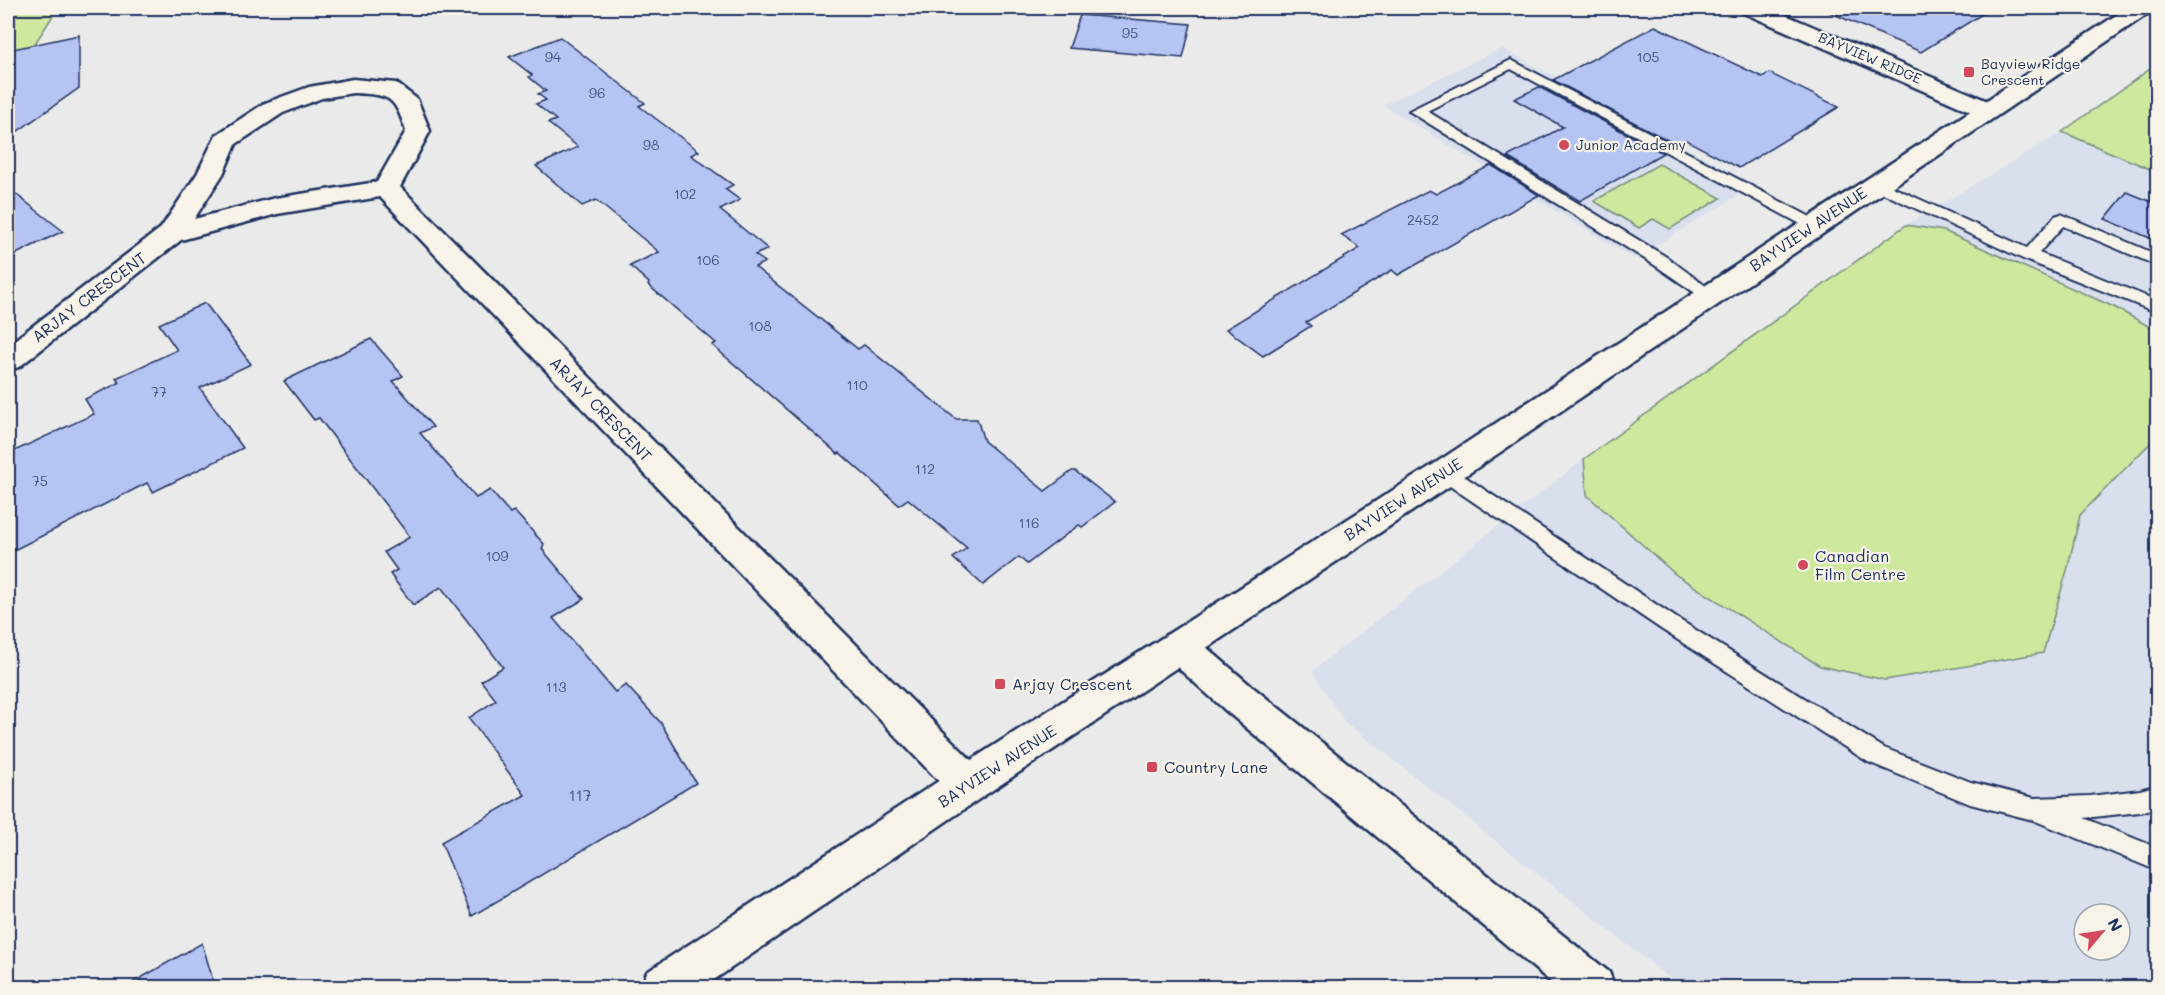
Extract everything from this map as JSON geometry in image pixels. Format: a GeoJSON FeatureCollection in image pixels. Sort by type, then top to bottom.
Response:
{"type":"FeatureCollection","features":[{"type":"Feature","properties":{"kind":"street","name":"BAYVIEW RIDGE"},"geometry":{"type":"LineString","coordinates":[[1752,8],[1988,110]]}},
{"type":"Feature","properties":{"kind":"street","name":"BAYVIEW AVENUE"},"geometry":{"type":"LineString","coordinates":[[663,987],[1445,472],[2141,8]]}},
{"type":"Feature","properties":{"kind":"street","name":"ARJAY CRESCENT"},"geometry":{"type":"LineString","coordinates":[[8,360],[171,234],[210,174],[225,140],[274,108],[316,92],[353,86],[387,88],[409,104],[418,131],[386,188]]}},
{"type":"Feature","properties":{"kind":"street","name":"ARJAY CRESCENT"},"geometry":{"type":"LineString","coordinates":[[171,234],[275,206],[386,188]]}},
{"type":"Feature","properties":{"kind":"street","name":"ARJAY CRESCENT"},"geometry":{"type":"LineString","coordinates":[[386,188],[968,784]]}},
{"type":"Feature","properties":{"kind":"street"},"geometry":{"type":"LineString","coordinates":[[1179,646],[1237,697],[1593,987]]}},
{"type":"Feature","properties":{"kind":"lane"},"geometry":{"type":"LineString","coordinates":[[1710,295],[1662,262],[1416,111],[1511,64],[1814,225]]}},
{"type":"Feature","properties":{"kind":"lane"},"geometry":{"type":"LineString","coordinates":[[1875,184],[2029,255],[2157,308]]}},
{"type":"Feature","properties":{"kind":"lane"},"geometry":{"type":"LineString","coordinates":[[2029,255],[2061,219],[2157,261]]}},
{"type":"Feature","properties":{"kind":"lane"},"geometry":{"type":"LineString","coordinates":[[1445,472],[1668,623],[1876,755],[1970,793],[2034,809],[2157,861]]}},
{"type":"Feature","properties":{"kind":"lane"},"geometry":{"type":"LineString","coordinates":[[2034,809],[2090,807],[2157,796]]}},
{"type":"Feature","properties":{"kind":"shaded area","name":"Junior Academy"},"geometry":{"type":"Polygon","coordinates":[[[1502,48],[1755,185],[1634,259],[1383,105],[1502,48]]]}},
{"type":"Feature","properties":{"kind":"shaded area","name":"Canadian Film Centre"},"geometry":{"type":"Polygon","coordinates":[[[2062,132],[2157,172],[2157,987],[1681,987],[1344,721],[1312,671],[1584,459],[1906,225],[2062,132]]]}},
{"type":"Feature","properties":{"kind":"green space"},"geometry":{"type":"Polygon","coordinates":[[[8,8],[58,8],[8,85],[8,8]]]}},
{"type":"Feature","properties":{"kind":"green space"},"geometry":{"type":"Polygon","coordinates":[[[2157,64],[2157,172],[2062,132],[2157,64]]]}},
{"type":"Feature","properties":{"kind":"green space"},"geometry":{"type":"Polygon","coordinates":[[[1659,164],[1721,198],[1670,229],[1653,219],[1639,228],[1594,201],[1659,164]]]}},
{"type":"Feature","properties":{"kind":"green space"},"geometry":{"type":"Polygon","coordinates":[[[1906,225],[1944,231],[2114,307],[2157,331],[2158,435],[2080,515],[2068,567],[2043,653],[1885,680],[1820,666],[1676,575],[1587,495],[1584,459],[1906,225]]]}},
{"type":"Feature","properties":{"kind":"building"},"geometry":{"type":"Polygon","coordinates":[[[1820,8],[1992,8],[1921,52],[1820,8]]]}},
{"type":"Feature","properties":{"kind":"building"},"geometry":{"type":"Polygon","coordinates":[[[1080,15],[1191,24],[1183,58],[1069,48],[1080,15]]]}},
{"type":"Feature","properties":{"kind":"building"},"geometry":{"type":"Polygon","coordinates":[[[1655,26],[1762,77],[1769,73],[1839,107],[1739,168],[1686,140],[1677,145],[1553,80],[1655,26]]]}},
{"type":"Feature","properties":{"kind":"building"},"geometry":{"type":"Polygon","coordinates":[[[79,35],[79,88],[8,138],[8,90],[13,49],[79,35]]]}},
{"type":"Feature","properties":{"kind":"building"},"geometry":{"type":"Polygon","coordinates":[[[560,37],[645,103],[639,106],[699,151],[691,155],[733,185],[725,189],[740,200],[720,210],[768,249],[755,255],[765,262],[755,267],[858,349],[864,345],[956,419],[977,419],[984,441],[1045,491],[1075,471],[1115,502],[1082,527],[1079,525],[1027,564],[1019,557],[983,585],[953,558],[967,548],[908,499],[899,505],[840,453],[838,454],[712,345],[716,343],[648,285],[649,283],[630,266],[659,252],[596,200],[582,206],[536,166],[578,147],[548,123],[556,120],[536,104],[546,100],[538,94],[546,91],[529,77],[532,75],[509,57],[560,37]]]}},
{"type":"Feature","properties":{"kind":"building"},"geometry":{"type":"Polygon","coordinates":[[[1539,87],[1663,153],[1580,201],[1507,157],[1563,127],[1514,99],[1539,87]]]}},
{"type":"Feature","properties":{"kind":"building"},"geometry":{"type":"Polygon","coordinates":[[[1491,165],[1539,195],[1398,275],[1392,270],[1306,322],[1311,326],[1263,356],[1226,329],[1360,248],[1341,235],[1429,190],[1436,194],[1491,165]]]}},
{"type":"Feature","properties":{"kind":"building"},"geometry":{"type":"Polygon","coordinates":[[[8,188],[63,231],[8,258],[8,188]]]}},
{"type":"Feature","properties":{"kind":"building"},"geometry":{"type":"Polygon","coordinates":[[[2127,192],[2157,204],[2157,241],[2105,219],[2127,192]]]}},
{"type":"Feature","properties":{"kind":"building"},"geometry":{"type":"Polygon","coordinates":[[[205,303],[251,364],[200,388],[243,448],[153,492],[147,483],[8,553],[8,454],[94,414],[85,399],[119,383],[116,378],[177,350],[159,324],[205,303]]]}},
{"type":"Feature","properties":{"kind":"building"},"geometry":{"type":"Polygon","coordinates":[[[371,339],[403,376],[393,381],[433,427],[420,433],[476,498],[490,490],[510,513],[514,511],[544,544],[542,549],[584,599],[553,618],[615,692],[626,685],[661,723],[696,783],[472,916],[441,842],[525,795],[469,718],[496,700],[481,681],[503,667],[441,587],[413,605],[390,574],[397,570],[384,552],[410,537],[319,418],[314,420],[284,381],[371,339]]]}},
{"type":"Feature","properties":{"kind":"building"},"geometry":{"type":"Polygon","coordinates":[[[202,943],[215,987],[125,987],[202,943]]]}},
{"type":"Feature","properties":{"kind":"place","name":"Bayview Ridge Crescent"},"geometry":{"type":"Point","coordinates":[1969,72]}},
{"type":"Feature","properties":{"kind":"place","name":"Junior Academy"},"geometry":{"type":"Point","coordinates":[1564,145]}},
{"type":"Feature","properties":{"kind":"place","name":"Canadian Film Centre"},"geometry":{"type":"Point","coordinates":[1803,565]}},
{"type":"Feature","properties":{"kind":"place","name":"Arjay Crescent"},"geometry":{"type":"Point","coordinates":[1000,684]}},
{"type":"Feature","properties":{"kind":"place","name":"Country Lane"},"geometry":{"type":"Point","coordinates":[1152,767]}}]}
